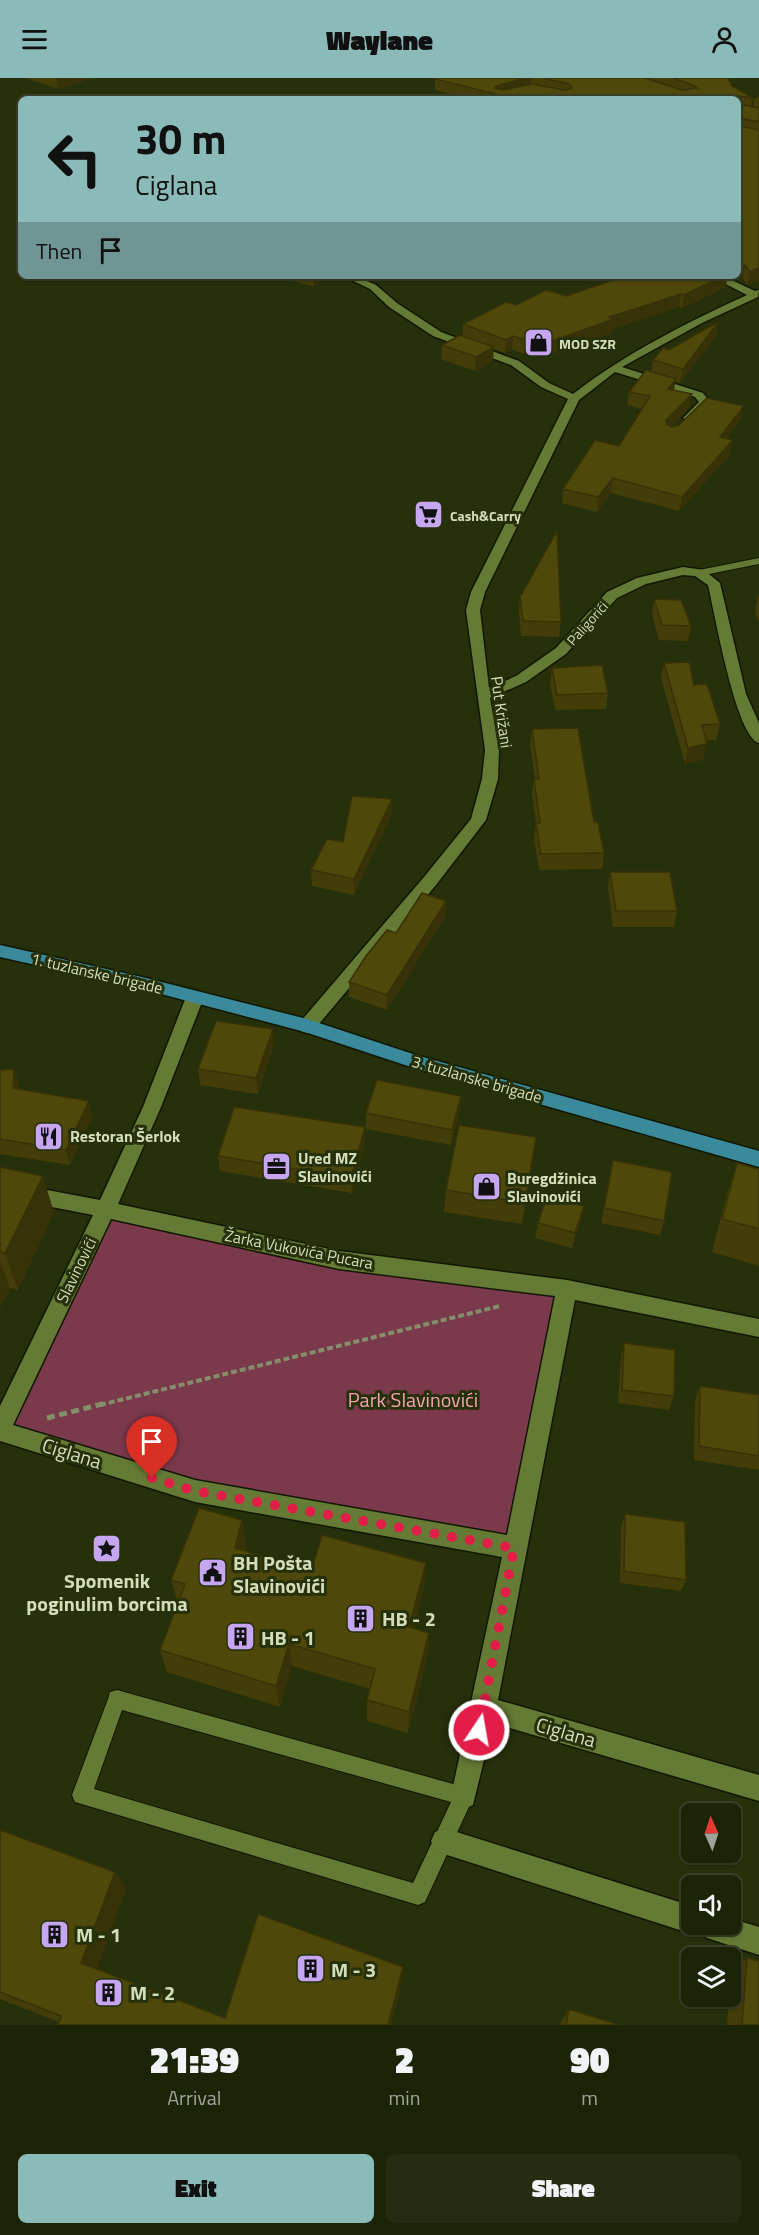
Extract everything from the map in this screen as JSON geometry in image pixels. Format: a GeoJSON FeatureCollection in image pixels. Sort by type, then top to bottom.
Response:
{"type":"FeatureCollection","features":[{"type":"Feature","properties":{"kind":"main road","name":"1. tuzlanske brigade"},"geometry":{"type":"LineString","coordinates":[[0,951],[195,997]]}},
{"type":"Feature","properties":{"kind":"main road","name":"3. tuzlanske brigade"},"geometry":{"type":"LineString","coordinates":[[195,997],[306,1026],[426,1064],[759,1159]]}},
{"type":"Feature","properties":{"kind":"street"},"geometry":{"type":"LineString","coordinates":[[355,279],[373,287],[393,305],[438,334],[515,363],[545,385],[574,398]]}},
{"type":"Feature","properties":{"kind":"street","name":"Put Križani"},"geometry":{"type":"LineString","coordinates":[[722,279],[757,294]]}},
{"type":"Feature","properties":{"kind":"street","name":"Put Križani"},"geometry":{"type":"LineString","coordinates":[[306,1026],[430,881],[478,820],[490,779],[492,750],[473,610],[478,592],[574,398],[613,368],[698,321],[757,294]]}},
{"type":"Feature","properties":{"kind":"street"},"geometry":{"type":"LineString","coordinates":[[613,368],[699,395],[705,402],[679,427]]}},
{"type":"Feature","properties":{"kind":"street"},"geometry":{"type":"LineString","coordinates":[[699,573],[714,583],[740,694],[759,739]]}},
{"type":"Feature","properties":{"kind":"street","name":"Paligorići"},"geometry":{"type":"LineString","coordinates":[[483,696],[521,679],[561,651],[612,595],[664,574],[699,573]]}},
{"type":"Feature","properties":{"kind":"street","name":"Slavinovići"},"geometry":{"type":"LineString","coordinates":[[0,1430],[105,1209],[176,1050],[195,997]]}},
{"type":"Feature","properties":{"kind":"street"},"geometry":{"type":"LineString","coordinates":[[0,1189],[105,1209]]}},
{"type":"Feature","properties":{"kind":"street","name":"Žarka Vukovića Pucara"},"geometry":{"type":"LineString","coordinates":[[105,1209],[339,1260],[567,1289],[759,1328]]}},
{"type":"Feature","properties":{"kind":"street"},"geometry":{"type":"LineString","coordinates":[[464,1796],[484,1708],[567,1289]]}},
{"type":"Feature","properties":{"kind":"street","name":"Ciglana"},"geometry":{"type":"LineString","coordinates":[[0,1430],[195,1491],[514,1548]]}},
{"type":"Feature","properties":{"kind":"street","name":"Ciglana"},"geometry":{"type":"LineString","coordinates":[[484,1708],[759,1788]]}},
{"type":"Feature","properties":{"kind":"street"},"geometry":{"type":"LineString","coordinates":[[444,1841],[681,1916]]}},
{"type":"Feature","properties":{"kind":"street"},"geometry":{"type":"LineString","coordinates":[[740,1935],[759,1941]]}},
{"type":"Feature","properties":{"kind":"lane"},"geometry":{"type":"LineString","coordinates":[[699,573],[759,561]]}},
{"type":"Feature","properties":{"kind":"lane"},"geometry":{"type":"LineString","coordinates":[[117,1698],[464,1796],[418,1895],[82,1795],[117,1698]]}},
{"type":"Feature","properties":{"kind":"path"},"geometry":{"type":"LineString","coordinates":[[46,1419],[509,1304]]}},
{"type":"Feature","properties":{"kind":"green space","name":"Park Slavinovići"},"geometry":{"type":"Polygon","coordinates":[[[105,1209],[339,1260],[567,1289],[514,1548],[195,1491],[0,1429],[105,1209]]]}},
{"type":"Feature","properties":{"kind":"building"},"geometry":{"type":"Polygon","coordinates":[[[524,78],[495,88],[502,90],[532,84],[565,90],[572,88],[569,84],[543,78],[645,78],[682,90],[697,88],[672,78],[728,78],[732,86],[753,98],[741,96],[500,96],[435,79],[524,78]]]}},
{"type":"Feature","properties":{"kind":"building"},"geometry":{"type":"Polygon","coordinates":[[[741,104],[759,108],[759,122],[741,118],[741,104]]]}},
{"type":"Feature","properties":{"kind":"building"},"geometry":{"type":"Polygon","coordinates":[[[741,126],[759,130],[759,268],[750,272],[745,265],[741,267],[741,126]]]}},
{"type":"Feature","properties":{"kind":"building"},"geometry":{"type":"Polygon","coordinates":[[[616,279],[717,279],[684,295],[681,294],[609,317],[614,319],[547,343],[531,337],[525,340],[513,336],[506,340],[463,324],[506,302],[516,305],[546,290],[566,296],[616,279]]]}},
{"type":"Feature","properties":{"kind":"building"},"geometry":{"type":"Polygon","coordinates":[[[718,322],[683,369],[653,360],[663,348],[669,350],[718,322]]]}},
{"type":"Feature","properties":{"kind":"building"},"geometry":{"type":"Polygon","coordinates":[[[460,335],[494,347],[476,357],[442,345],[460,335]]]}},
{"type":"Feature","properties":{"kind":"building"},"geometry":{"type":"Polygon","coordinates":[[[646,370],[676,379],[668,389],[692,394],[666,420],[666,424],[672,427],[679,425],[707,398],[744,406],[720,437],[733,440],[682,497],[613,478],[598,497],[563,489],[595,440],[619,446],[650,396],[629,392],[646,370]]]}},
{"type":"Feature","properties":{"kind":"building"},"geometry":{"type":"Polygon","coordinates":[[[557,531],[561,622],[523,621],[520,597],[557,531]]]}},
{"type":"Feature","properties":{"kind":"building"},"geometry":{"type":"Polygon","coordinates":[[[654,599],[681,600],[691,626],[662,625],[654,599]]]}},
{"type":"Feature","properties":{"kind":"building"},"geometry":{"type":"Polygon","coordinates":[[[689,662],[694,685],[707,684],[720,724],[702,725],[707,744],[688,748],[664,663],[689,662]]]}},
{"type":"Feature","properties":{"kind":"building"},"geometry":{"type":"Polygon","coordinates":[[[602,665],[608,693],[557,695],[552,668],[602,665]]]}},
{"type":"Feature","properties":{"kind":"building"},"geometry":{"type":"Polygon","coordinates":[[[578,728],[594,822],[598,822],[604,853],[541,854],[536,823],[540,823],[534,779],[539,779],[532,729],[578,728]]]}},
{"type":"Feature","properties":{"kind":"building"},"geometry":{"type":"Polygon","coordinates":[[[352,796],[392,799],[354,879],[311,870],[327,839],[343,842],[352,796]]]}},
{"type":"Feature","properties":{"kind":"building"},"geometry":{"type":"Polygon","coordinates":[[[610,872],[670,872],[677,911],[616,911],[610,872]]]}},
{"type":"Feature","properties":{"kind":"building"},"geometry":{"type":"Polygon","coordinates":[[[422,893],[446,901],[387,995],[349,982],[387,930],[396,933],[422,893]]]}},
{"type":"Feature","properties":{"kind":"building"},"geometry":{"type":"Polygon","coordinates":[[[216,1021],[273,1029],[256,1078],[198,1069],[216,1021]]]}},
{"type":"Feature","properties":{"kind":"building"},"geometry":{"type":"Polygon","coordinates":[[[14,1069],[13,1088],[89,1101],[66,1150],[0,1139],[0,1070],[14,1069]]]}},
{"type":"Feature","properties":{"kind":"building"},"geometry":{"type":"Polygon","coordinates":[[[377,1080],[461,1096],[452,1130],[366,1113],[377,1080]]]}},
{"type":"Feature","properties":{"kind":"building"},"geometry":{"type":"Polygon","coordinates":[[[234,1107],[365,1127],[351,1178],[218,1156],[234,1107]]]}},
{"type":"Feature","properties":{"kind":"building"},"geometry":{"type":"Polygon","coordinates":[[[459,1125],[536,1137],[525,1203],[446,1190],[459,1125]]]}},
{"type":"Feature","properties":{"kind":"building"},"geometry":{"type":"Polygon","coordinates":[[[613,1160],[672,1172],[664,1221],[604,1208],[613,1160]]]}},
{"type":"Feature","properties":{"kind":"building"},"geometry":{"type":"Polygon","coordinates":[[[737,1163],[759,1169],[759,1229],[722,1219],[737,1163]]]}},
{"type":"Feature","properties":{"kind":"building"},"geometry":{"type":"Polygon","coordinates":[[[0,1167],[43,1176],[5,1253],[0,1252],[0,1167]]]}},
{"type":"Feature","properties":{"kind":"building"},"geometry":{"type":"Polygon","coordinates":[[[547,1196],[584,1206],[575,1233],[538,1223],[547,1196]]]}},
{"type":"Feature","properties":{"kind":"building"},"geometry":{"type":"Polygon","coordinates":[[[624,1343],[675,1350],[674,1396],[622,1390],[624,1343]]]}},
{"type":"Feature","properties":{"kind":"building"},"geometry":{"type":"Polygon","coordinates":[[[700,1386],[759,1395],[759,1456],[699,1446],[700,1386]]]}},
{"type":"Feature","properties":{"kind":"building"},"geometry":{"type":"Polygon","coordinates":[[[199,1508],[242,1520],[235,1548],[265,1557],[314,1562],[322,1535],[426,1563],[409,1627],[429,1633],[409,1712],[367,1700],[375,1669],[289,1644],[276,1686],[160,1650],[185,1584],[171,1580],[199,1508]]]}},
{"type":"Feature","properties":{"kind":"building"},"geometry":{"type":"Polygon","coordinates":[[[625,1514],[685,1522],[686,1580],[624,1571],[625,1514]]]}},
{"type":"Feature","properties":{"kind":"building"},"geometry":{"type":"Polygon","coordinates":[[[0,1830],[115,1872],[81,1963],[225,2018],[258,1914],[403,1967],[388,2025],[58,2025],[61,2016],[0,1992],[0,1830]]]}},
{"type":"Feature","properties":{"kind":"building"},"geometry":{"type":"Polygon","coordinates":[[[747,1958],[759,1961],[759,2025],[742,2025],[747,1958]]]}},
{"type":"Feature","properties":{"kind":"building"},"geometry":{"type":"Polygon","coordinates":[[[569,2009],[619,2025],[566,2025],[569,2009]]]}},
{"type":"Feature","properties":{"kind":"place","name":"MOD SZR"},"geometry":{"type":"Point","coordinates":[538,343]}},
{"type":"Feature","properties":{"kind":"place","name":"Cash&Carry"},"geometry":{"type":"Point","coordinates":[429,515]}},
{"type":"Feature","properties":{"kind":"place","name":"Restoran Šerlok"},"geometry":{"type":"Point","coordinates":[49,1136]}},
{"type":"Feature","properties":{"kind":"place","name":"Ured MZ Slavinovići"},"geometry":{"type":"Point","coordinates":[277,1167]}},
{"type":"Feature","properties":{"kind":"place","name":"Buregdžinica Slavinovići"},"geometry":{"type":"Point","coordinates":[486,1187]}},
{"type":"Feature","properties":{"kind":"place","name":"Spomenik poginulim borcima"},"geometry":{"type":"Point","coordinates":[107,1549]}},
{"type":"Feature","properties":{"kind":"place","name":"BH Pošta Slavinovići"},"geometry":{"type":"Point","coordinates":[212,1573]}},
{"type":"Feature","properties":{"kind":"place","name":"HB - 2"},"geometry":{"type":"Point","coordinates":[361,1618]}},
{"type":"Feature","properties":{"kind":"place","name":"HB - 1"},"geometry":{"type":"Point","coordinates":[240,1637]}},
{"type":"Feature","properties":{"kind":"place","name":"M - 1"},"geometry":{"type":"Point","coordinates":[55,1934]}},
{"type":"Feature","properties":{"kind":"place","name":"M - 3"},"geometry":{"type":"Point","coordinates":[310,1969]}},
{"type":"Feature","properties":{"kind":"place","name":"M - 2"},"geometry":{"type":"Point","coordinates":[109,1992]}},
{"type":"Feature","properties":{"kind":"route"},"geometry":{"type":"LineString","coordinates":[[152,1478],[195,1491],[514,1548],[479,1730]]}}]}
